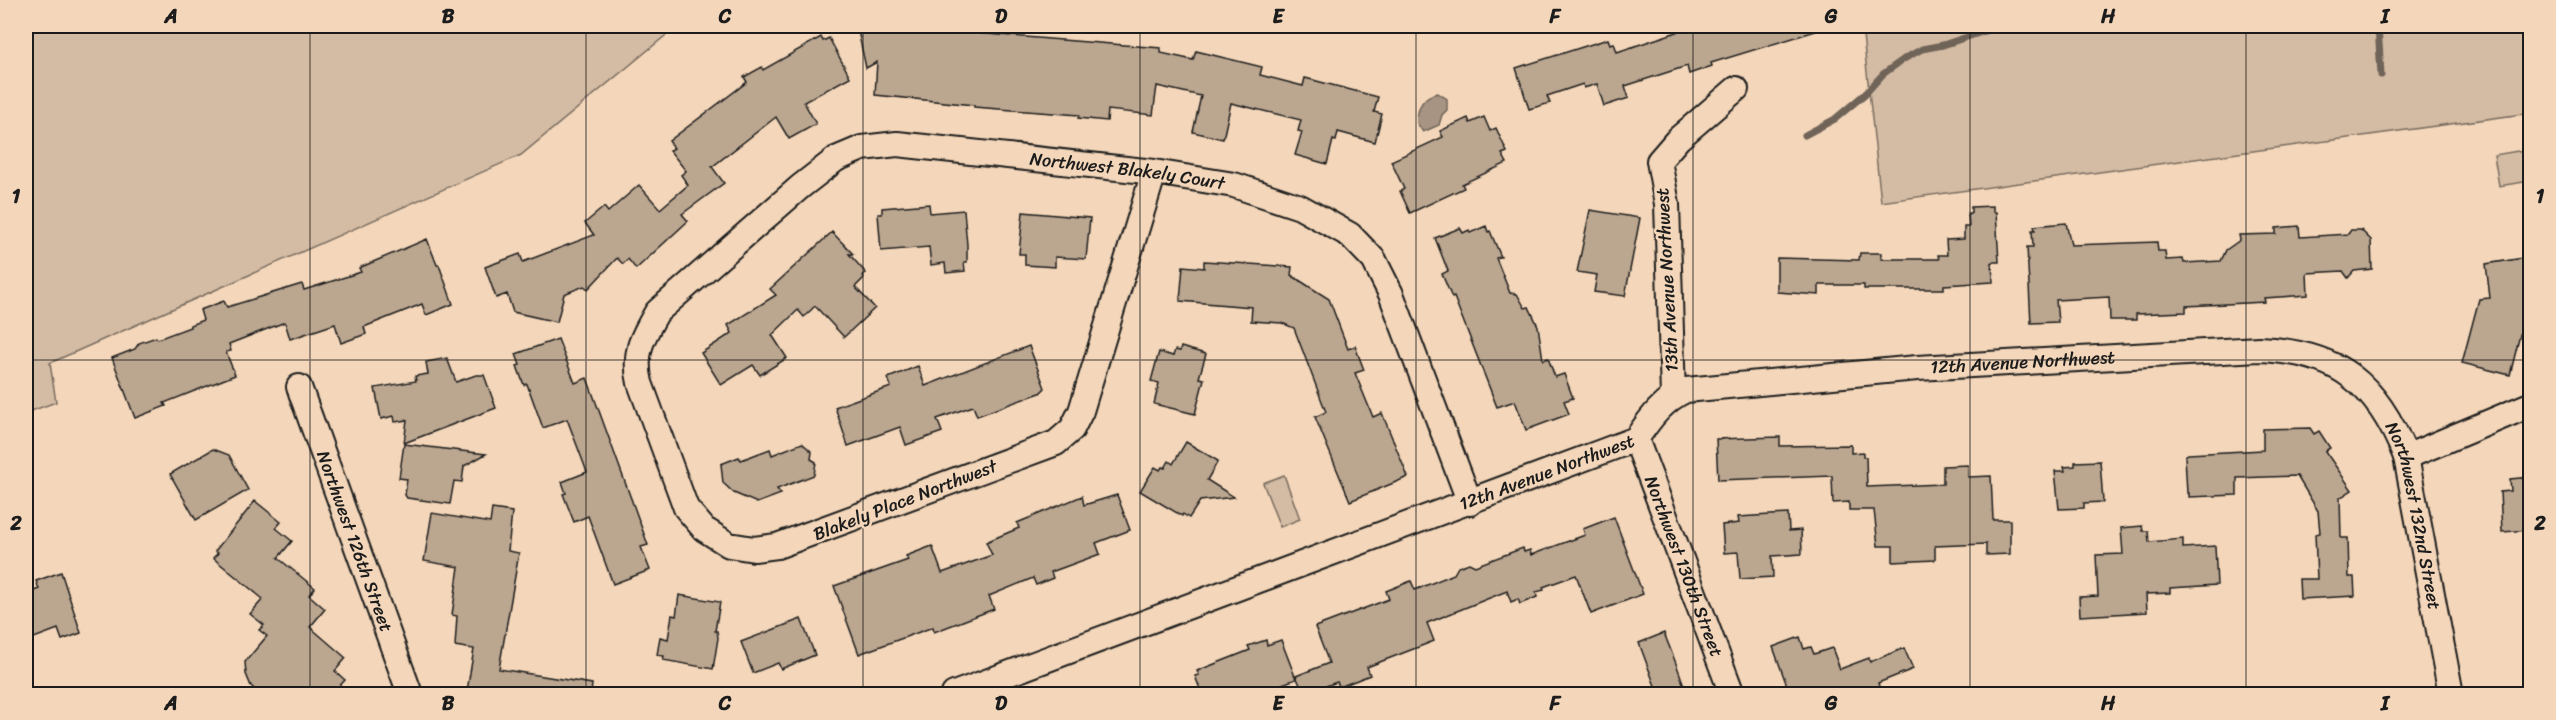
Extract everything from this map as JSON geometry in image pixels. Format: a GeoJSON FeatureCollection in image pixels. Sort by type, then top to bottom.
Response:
{"type":"FeatureCollection","features":[{"type":"Feature","properties":{"kind":"street","name":"13th Avenue Northwest"},"geometry":{"type":"LineString","coordinates":[[1673,396],[1667,204],[1659,162],[1678,139],[1737,89]]}},
{"type":"Feature","properties":{"kind":"street","name":"Northwest Blakely Court"},"geometry":{"type":"LineString","coordinates":[[657,312],[800,187],[836,159],[862,148],[897,144],[1154,172],[1234,185],[1300,207],[1350,235],[1374,260],[1391,294],[1470,503]]}},
{"type":"Feature","properties":{"kind":"street","name":"Blakely Place Northwest"},"geometry":{"type":"LineString","coordinates":[[657,312],[644,336],[636,365],[640,383],[686,508],[704,529],[729,545],[754,549],[777,546],[1056,443],[1072,429],[1081,411],[1154,172]]}},
{"type":"Feature","properties":{"kind":"street","name":"12th Avenue Northwest"},"geometry":{"type":"LineString","coordinates":[[969,692],[1636,439],[1653,415],[1673,396],[1686,390],[1917,368],[2259,349],[2291,350],[2313,355],[2330,363]]}},
{"type":"Feature","properties":{"kind":"street","name":"Northwest 132nd Street"},"geometry":{"type":"LineString","coordinates":[[2330,363],[2358,382],[2373,398],[2391,424],[2406,457],[2451,694]]}},
{"type":"Feature","properties":{"kind":"street","name":"Northwest 126th Street"},"geometry":{"type":"LineString","coordinates":[[298,387],[410,694]]}},
{"type":"Feature","properties":{"kind":"street"},"geometry":{"type":"LineString","coordinates":[[2406,457],[2530,405]]}},
{"type":"Feature","properties":{"kind":"street","name":"Northwest 130th Street"},"geometry":{"type":"LineString","coordinates":[[1636,439],[1732,694]]}},
{"type":"Feature","properties":{"kind":"shaded area"},"geometry":{"type":"Polygon","coordinates":[[[26,26],[677,26],[521,155],[50,363],[56,402],[26,413],[26,26]]]}},
{"type":"Feature","properties":{"kind":"shaded area"},"geometry":{"type":"Polygon","coordinates":[[[1862,26],[2530,26],[2530,113],[1881,202],[1862,26]]]}},
{"type":"Feature","properties":{"kind":"shaded area"},"geometry":{"type":"Polygon","coordinates":[[[1438,93],[1447,99],[1447,110],[1442,115],[1439,125],[1423,132],[1417,123],[1419,108],[1424,100],[1438,93]]]}},
{"type":"Feature","properties":{"kind":"shaded area"},"geometry":{"type":"Polygon","coordinates":[[[2530,149],[2530,181],[2499,186],[2494,155],[2530,149]]]}},
{"type":"Feature","properties":{"kind":"shaded area"},"geometry":{"type":"Polygon","coordinates":[[[1284,475],[1300,519],[1280,527],[1263,483],[1284,475]]]}},
{"type":"Feature","properties":{"kind":"building"},"geometry":{"type":"Polygon","coordinates":[[[857,26],[948,26],[949,31],[1161,48],[1161,53],[1193,60],[1196,51],[1262,67],[1260,75],[1303,86],[1305,78],[1378,97],[1374,112],[1382,114],[1375,142],[1338,132],[1336,141],[1333,140],[1327,164],[1295,155],[1302,132],[1298,131],[1301,120],[1231,103],[1223,139],[1193,132],[1201,96],[1157,86],[1153,115],[1108,110],[1107,121],[1078,118],[1079,115],[974,107],[974,105],[875,95],[877,62],[866,68],[857,26]]]}},
{"type":"Feature","properties":{"kind":"building"},"geometry":{"type":"Polygon","coordinates":[[[1675,26],[1818,26],[1819,30],[1711,63],[1712,66],[1689,74],[1687,66],[1625,86],[1629,98],[1604,106],[1597,84],[1584,88],[1583,84],[1547,96],[1550,103],[1529,109],[1516,68],[1608,39],[1610,44],[1614,43],[1617,52],[1677,32],[1675,26]]]}},
{"type":"Feature","properties":{"kind":"building"},"geometry":{"type":"Polygon","coordinates":[[[821,37],[823,41],[829,38],[850,77],[804,102],[816,124],[789,139],[776,117],[712,167],[724,183],[682,214],[688,221],[636,269],[628,259],[623,264],[617,258],[588,289],[584,286],[564,294],[557,322],[513,312],[507,294],[496,298],[485,267],[520,254],[523,262],[594,235],[585,223],[604,207],[608,212],[639,185],[660,209],[688,185],[681,175],[686,171],[670,151],[674,148],[669,141],[747,82],[744,77],[762,67],[763,70],[821,37]]]}},
{"type":"Feature","properties":{"kind":"building"},"geometry":{"type":"Polygon","coordinates":[[[1484,117],[1490,131],[1496,128],[1507,152],[1502,154],[1507,163],[1462,184],[1464,188],[1410,213],[1400,191],[1404,189],[1391,161],[1443,137],[1440,131],[1468,118],[1470,123],[1484,117]]]}},
{"type":"Feature","properties":{"kind":"building"},"geometry":{"type":"Polygon","coordinates":[[[929,204],[930,213],[964,210],[967,245],[965,271],[946,273],[945,263],[931,265],[929,247],[881,251],[878,214],[882,214],[882,208],[929,204]]]}},
{"type":"Feature","properties":{"kind":"building"},"geometry":{"type":"Polygon","coordinates":[[[1993,206],[1993,212],[1996,212],[1999,262],[1992,262],[1993,282],[1944,285],[1944,289],[1864,289],[1864,285],[1819,285],[1819,295],[1777,292],[1777,258],[1859,260],[1860,253],[1881,253],[1881,259],[1939,259],[1938,255],[1947,255],[1946,240],[1964,239],[1964,227],[1969,227],[1968,213],[1971,213],[1971,207],[1993,206]]]}},
{"type":"Feature","properties":{"kind":"building"},"geometry":{"type":"Polygon","coordinates":[[[1590,210],[1640,218],[1625,296],[1594,292],[1597,275],[1577,272],[1590,210]]]}},
{"type":"Feature","properties":{"kind":"building"},"geometry":{"type":"Polygon","coordinates":[[[1023,212],[1090,218],[1086,259],[1055,257],[1055,267],[1025,265],[1025,254],[1019,254],[1023,212]]]}},
{"type":"Feature","properties":{"kind":"building"},"geometry":{"type":"Polygon","coordinates":[[[2066,223],[2071,245],[2157,242],[2158,251],[2165,251],[2166,260],[2183,259],[2184,263],[2221,261],[2226,250],[2240,240],[2239,235],[2276,234],[2276,228],[2299,226],[2300,237],[2348,234],[2351,230],[2361,230],[2371,240],[2372,269],[2354,271],[2348,278],[2343,271],[2307,273],[2308,295],[2264,298],[2265,302],[2186,306],[2186,312],[2136,314],[2136,320],[2110,320],[2109,297],[2056,300],[2058,322],[2031,323],[2027,247],[2033,247],[2032,230],[2035,230],[2034,226],[2066,223]]]}},
{"type":"Feature","properties":{"kind":"building"},"geometry":{"type":"Polygon","coordinates":[[[1486,226],[1501,257],[1496,258],[1510,293],[1517,294],[1525,308],[1529,307],[1538,326],[1543,360],[1548,358],[1555,377],[1564,374],[1573,398],[1564,401],[1569,414],[1526,430],[1515,401],[1497,407],[1454,297],[1452,298],[1442,274],[1448,271],[1435,238],[1460,228],[1463,233],[1469,230],[1470,233],[1486,226]]]}},
{"type":"Feature","properties":{"kind":"building"},"geometry":{"type":"Polygon","coordinates":[[[832,232],[853,254],[849,254],[866,273],[855,287],[875,308],[844,337],[815,306],[804,317],[798,310],[772,335],[787,358],[760,375],[753,365],[721,385],[701,353],[732,333],[728,325],[776,295],[770,289],[832,232]]]}},
{"type":"Feature","properties":{"kind":"building"},"geometry":{"type":"Polygon","coordinates":[[[427,239],[453,304],[426,315],[422,304],[364,327],[366,334],[341,343],[335,324],[290,339],[285,322],[229,344],[231,351],[226,352],[235,375],[164,403],[166,406],[135,418],[112,358],[135,349],[139,343],[156,337],[158,339],[203,320],[200,310],[224,301],[227,307],[302,284],[304,290],[361,272],[359,268],[427,239]]]}},
{"type":"Feature","properties":{"kind":"building"},"geometry":{"type":"Polygon","coordinates":[[[2524,258],[2524,262],[2530,261],[2530,301],[2510,375],[2462,363],[2479,299],[2490,298],[2486,264],[2524,258]]]}},
{"type":"Feature","properties":{"kind":"building"},"geometry":{"type":"Polygon","coordinates":[[[1204,261],[1292,267],[1291,275],[1329,299],[1348,349],[1355,346],[1364,370],[1355,373],[1373,417],[1382,413],[1408,477],[1350,501],[1315,417],[1326,412],[1294,328],[1282,323],[1251,321],[1252,307],[1180,301],[1183,266],[1204,268],[1204,261]]]}},
{"type":"Feature","properties":{"kind":"building"},"geometry":{"type":"Polygon","coordinates":[[[558,339],[575,383],[587,378],[648,545],[641,547],[650,570],[613,584],[588,516],[574,522],[563,494],[566,493],[562,482],[587,472],[567,419],[543,428],[527,384],[524,385],[517,366],[520,365],[516,354],[558,339]]]}},
{"type":"Feature","properties":{"kind":"building"},"geometry":{"type":"Polygon","coordinates":[[[1029,346],[1045,388],[1040,393],[977,416],[973,406],[937,419],[942,432],[906,445],[900,427],[848,446],[835,407],[891,387],[888,378],[918,366],[925,386],[1029,346]]]}},
{"type":"Feature","properties":{"kind":"building"},"geometry":{"type":"Polygon","coordinates":[[[1181,347],[1206,354],[1199,378],[1204,379],[1195,414],[1154,404],[1159,383],[1151,381],[1159,352],[1173,356],[1175,350],[1180,351],[1181,347]]]}},
{"type":"Feature","properties":{"kind":"building"},"geometry":{"type":"Polygon","coordinates":[[[447,358],[456,382],[476,375],[484,375],[496,408],[404,443],[407,420],[395,422],[394,416],[381,419],[375,388],[416,381],[415,376],[428,374],[426,362],[447,358]]]}},
{"type":"Feature","properties":{"kind":"building"},"geometry":{"type":"Polygon","coordinates":[[[2310,428],[2314,434],[2319,431],[2330,448],[2325,451],[2352,490],[2340,498],[2341,538],[2348,538],[2349,577],[2354,577],[2355,596],[2300,599],[2299,579],[2317,579],[2315,534],[2320,533],[2318,511],[2297,476],[2237,478],[2237,495],[2189,497],[2187,493],[2185,456],[2188,454],[2263,450],[2263,429],[2310,428]]]}},
{"type":"Feature","properties":{"kind":"building"},"geometry":{"type":"Polygon","coordinates":[[[1780,437],[1780,446],[1851,445],[1851,453],[1863,452],[1863,457],[1866,457],[1867,487],[1943,484],[1943,466],[1968,465],[1968,477],[1991,476],[1993,520],[2010,520],[2010,554],[1986,555],[1986,544],[1935,546],[1935,560],[1893,562],[1893,546],[1878,546],[1874,510],[1849,510],[1849,502],[1833,503],[1832,476],[1718,480],[1716,439],[1780,437]]]}},
{"type":"Feature","properties":{"kind":"building"},"geometry":{"type":"Polygon","coordinates":[[[1186,442],[1218,461],[1207,480],[1234,497],[1200,501],[1189,518],[1140,491],[1155,467],[1160,470],[1162,467],[1165,468],[1169,461],[1173,464],[1186,442]]]}},
{"type":"Feature","properties":{"kind":"building"},"geometry":{"type":"Polygon","coordinates":[[[802,443],[812,452],[811,459],[816,462],[814,475],[777,489],[781,494],[757,503],[734,493],[723,483],[721,464],[739,457],[741,460],[770,449],[772,455],[802,443]]]}},
{"type":"Feature","properties":{"kind":"building"},"geometry":{"type":"Polygon","coordinates":[[[404,444],[486,454],[464,466],[462,482],[454,481],[450,504],[407,498],[405,495],[407,479],[399,478],[404,444]]]}},
{"type":"Feature","properties":{"kind":"building"},"geometry":{"type":"Polygon","coordinates":[[[213,449],[229,455],[248,490],[196,520],[170,474],[213,449]]]}},
{"type":"Feature","properties":{"kind":"building"},"geometry":{"type":"Polygon","coordinates":[[[2100,461],[2103,502],[2084,503],[2084,508],[2059,509],[2055,471],[2065,471],[2064,467],[2075,466],[2075,462],[2100,461]]]}},
{"type":"Feature","properties":{"kind":"building"},"geometry":{"type":"Polygon","coordinates":[[[2530,477],[2530,530],[2502,532],[2500,492],[2511,491],[2510,479],[2530,477]]]}},
{"type":"Feature","properties":{"kind":"building"},"geometry":{"type":"Polygon","coordinates":[[[1117,495],[1130,530],[1096,543],[1100,554],[1051,572],[1053,578],[1036,585],[1033,578],[989,596],[994,609],[934,632],[933,627],[859,654],[834,586],[908,560],[906,556],[932,546],[942,573],[992,555],[986,542],[1019,528],[1017,523],[1082,496],[1084,505],[1117,495]]]}},
{"type":"Feature","properties":{"kind":"building"},"geometry":{"type":"Polygon","coordinates":[[[255,501],[281,522],[276,528],[292,541],[278,558],[315,588],[309,595],[325,609],[310,627],[346,658],[335,671],[345,680],[332,694],[260,694],[251,686],[246,674],[245,662],[267,636],[259,630],[264,625],[250,614],[263,599],[213,558],[218,553],[215,551],[255,501]]]}},
{"type":"Feature","properties":{"kind":"building"},"geometry":{"type":"Polygon","coordinates":[[[492,509],[512,512],[508,551],[519,553],[499,669],[592,684],[591,694],[487,694],[467,691],[474,649],[455,646],[457,616],[452,615],[459,567],[424,561],[432,513],[490,523],[492,509]]]}},
{"type":"Feature","properties":{"kind":"building"},"geometry":{"type":"Polygon","coordinates":[[[1788,514],[1789,531],[1801,530],[1802,554],[1772,556],[1773,577],[1740,579],[1738,552],[1724,553],[1722,525],[1739,523],[1738,517],[1788,514]]]}},
{"type":"Feature","properties":{"kind":"building"},"geometry":{"type":"Polygon","coordinates":[[[1614,517],[1643,594],[1591,614],[1576,575],[1543,587],[1544,590],[1536,592],[1537,597],[1520,604],[1518,599],[1511,602],[1507,591],[1427,623],[1434,641],[1367,667],[1370,675],[1342,686],[1339,686],[1337,682],[1304,694],[1296,676],[1329,663],[1315,627],[1389,599],[1386,591],[1411,581],[1415,590],[1454,574],[1458,567],[1469,563],[1475,566],[1523,548],[1524,552],[1530,550],[1531,555],[1585,535],[1583,529],[1614,517]]]}},
{"type":"Feature","properties":{"kind":"building"},"geometry":{"type":"Polygon","coordinates":[[[2142,526],[2143,531],[2148,531],[2149,542],[2183,539],[2183,548],[2215,546],[2217,585],[2170,588],[2170,593],[2146,594],[2147,612],[2080,616],[2079,597],[2098,596],[2096,555],[2123,554],[2121,528],[2142,526]]]}},
{"type":"Feature","properties":{"kind":"building"},"geometry":{"type":"Polygon","coordinates":[[[61,572],[81,633],[62,640],[58,629],[26,641],[26,594],[39,589],[36,581],[61,572]]]}},
{"type":"Feature","properties":{"kind":"building"},"geometry":{"type":"Polygon","coordinates":[[[679,595],[720,602],[715,631],[717,631],[718,638],[713,669],[663,660],[664,656],[657,655],[660,637],[668,639],[672,615],[676,616],[679,595]]]}},
{"type":"Feature","properties":{"kind":"building"},"geometry":{"type":"Polygon","coordinates":[[[801,619],[815,655],[781,669],[778,663],[753,673],[741,642],[801,619]]]}},
{"type":"Feature","properties":{"kind":"building"},"geometry":{"type":"Polygon","coordinates":[[[1664,633],[1687,694],[1658,694],[1639,643],[1664,633]]]}},
{"type":"Feature","properties":{"kind":"building"},"geometry":{"type":"Polygon","coordinates":[[[1800,637],[1804,649],[1811,647],[1814,654],[1832,648],[1840,669],[1869,658],[1870,662],[1904,648],[1913,669],[1878,683],[1880,690],[1867,694],[1790,694],[1773,647],[1800,637]]]}},
{"type":"Feature","properties":{"kind":"building"},"geometry":{"type":"Polygon","coordinates":[[[1266,640],[1267,645],[1281,640],[1296,679],[1255,694],[1202,694],[1195,676],[1199,675],[1197,671],[1250,650],[1248,646],[1266,640]]]}},
{"type":"Feature","properties":{"kind":"waterway"},"geometry":{"type":"LineString","coordinates":[[1805,135],[1835,119],[1866,93],[1883,74],[1904,59],[1922,49],[1943,45],[2000,26]]}},
{"type":"Feature","properties":{"kind":"waterway"},"geometry":{"type":"LineString","coordinates":[[2378,26],[2381,75]]}}]}
